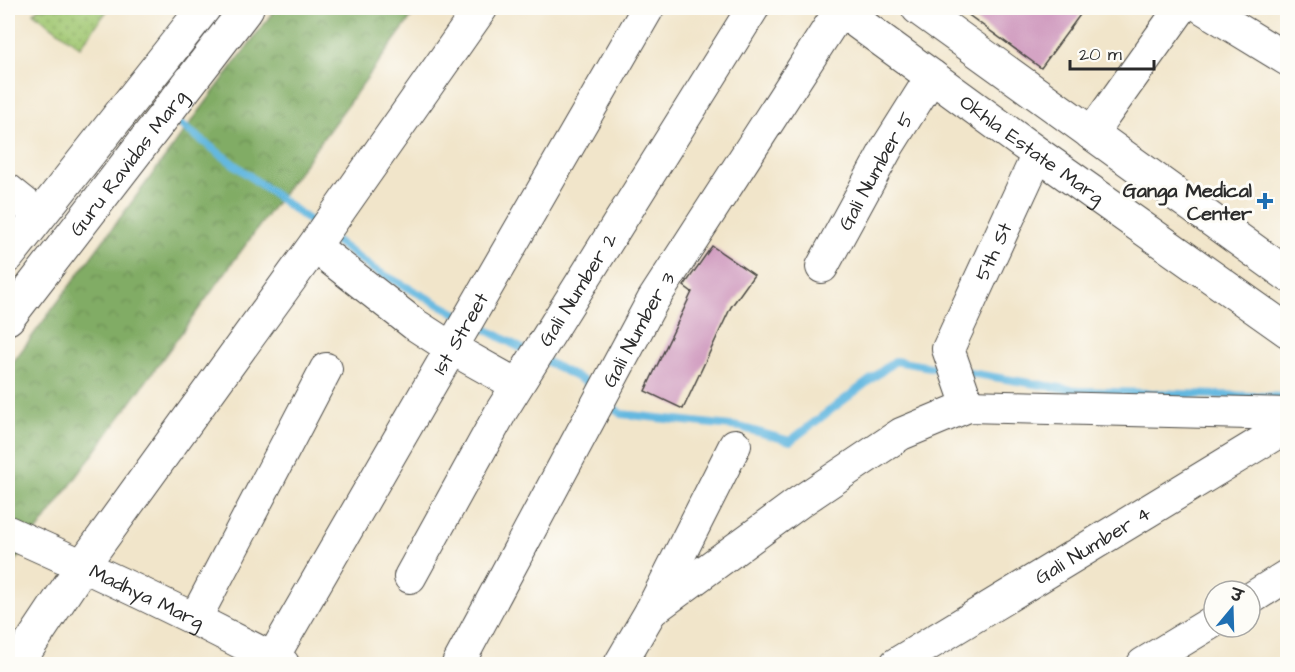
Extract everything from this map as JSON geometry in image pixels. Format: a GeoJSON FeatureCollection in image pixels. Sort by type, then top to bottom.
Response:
{"type":"FeatureCollection","features":[{"type":"Feature","properties":{"kind":"main road","name":"Guru Ravidas Marg"},"geometry":{"type":"LineString","coordinates":[[8,256],[204,8]]}},
{"type":"Feature","properties":{"kind":"main road","name":"Guru Ravidas Marg"},"geometry":{"type":"LineString","coordinates":[[8,318],[248,8]]}},
{"type":"Feature","properties":{"kind":"main road"},"geometry":{"type":"LineString","coordinates":[[18,664],[83,565],[314,246],[481,8]]}},
{"type":"Feature","properties":{"kind":"main road","name":"Okhla Estate Marg"},"geometry":{"type":"LineString","coordinates":[[839,8],[1038,154],[1287,331]]}},
{"type":"Feature","properties":{"kind":"main road"},"geometry":{"type":"LineString","coordinates":[[918,8],[1287,275]]}},
{"type":"Feature","properties":{"kind":"street","name":"1st Street"},"geometry":{"type":"LineString","coordinates":[[275,663],[451,348],[648,8]]}},
{"type":"Feature","properties":{"kind":"street","name":"Gali Number 2"},"geometry":{"type":"LineString","coordinates":[[410,577],[517,385],[753,8]]}},
{"type":"Feature","properties":{"kind":"street","name":"Gali Number 3"},"geometry":{"type":"LineString","coordinates":[[458,664],[653,300],[839,8]]}},
{"type":"Feature","properties":{"kind":"street"},"geometry":{"type":"LineString","coordinates":[[1091,134],[1181,8]]}},
{"type":"Feature","properties":{"kind":"street"},"geometry":{"type":"LineString","coordinates":[[1203,8],[1287,60]]}},
{"type":"Feature","properties":{"kind":"street","name":"Gali Number 5"},"geometry":{"type":"LineString","coordinates":[[822,267],[888,146],[932,76]]}},
{"type":"Feature","properties":{"kind":"street","name":"5th St"},"geometry":{"type":"LineString","coordinates":[[968,406],[948,349],[1038,154]]}},
{"type":"Feature","properties":{"kind":"street"},"geometry":{"type":"LineString","coordinates":[[8,189],[39,215]]}},
{"type":"Feature","properties":{"kind":"street"},"geometry":{"type":"LineString","coordinates":[[314,246],[406,318],[451,348],[517,385]]}},
{"type":"Feature","properties":{"kind":"street"},"geometry":{"type":"LineString","coordinates":[[195,619],[326,369]]}},
{"type":"Feature","properties":{"kind":"street"},"geometry":{"type":"LineString","coordinates":[[651,611],[801,501],[901,434],[968,406],[1287,414]]}},
{"type":"Feature","properties":{"kind":"street","name":"Gali Number 4"},"geometry":{"type":"LineString","coordinates":[[896,664],[1287,426]]}},
{"type":"Feature","properties":{"kind":"street"},"geometry":{"type":"LineString","coordinates":[[620,664],[651,611],[735,445]]}},
{"type":"Feature","properties":{"kind":"street","name":"Madhya Marg"},"geometry":{"type":"LineString","coordinates":[[8,532],[195,619],[275,663]]}},
{"type":"Feature","properties":{"kind":"street"},"geometry":{"type":"LineString","coordinates":[[1262,591],[1287,575]]}},
{"type":"Feature","properties":{"kind":"street"},"geometry":{"type":"LineString","coordinates":[[1143,664],[1202,628]]}},
{"type":"Feature","properties":{"kind":"green space"},"geometry":{"type":"Polygon","coordinates":[[[38,8],[109,8],[80,47],[34,13],[38,8]]]}},
{"type":"Feature","properties":{"kind":"green space"},"geometry":{"type":"Polygon","coordinates":[[[276,8],[418,8],[8,571],[8,369],[276,8]]]}},
{"type":"Feature","properties":{"kind":"building"},"geometry":{"type":"Polygon","coordinates":[[[959,8],[1085,8],[1041,68],[959,8]]]}},
{"type":"Feature","properties":{"kind":"building"},"geometry":{"type":"Polygon","coordinates":[[[712,246],[754,275],[731,307],[683,409],[645,391],[692,292],[684,286],[712,246]]]}},
{"type":"Feature","properties":{"kind":"waterway"},"geometry":{"type":"LineString","coordinates":[[180,124],[319,228]]}},
{"type":"Feature","properties":{"kind":"waterway"},"geometry":{"type":"LineString","coordinates":[[329,236],[373,269],[530,353]]}},
{"type":"Feature","properties":{"kind":"waterway"},"geometry":{"type":"LineString","coordinates":[[542,359],[584,381],[597,392]]}},
{"type":"Feature","properties":{"kind":"waterway"},"geometry":{"type":"LineString","coordinates":[[606,401],[621,414],[740,427],[790,441],[895,361],[948,370]]}},
{"type":"Feature","properties":{"kind":"waterway"},"geometry":{"type":"LineString","coordinates":[[964,372],[1078,391],[1288,397]]}},
{"type":"Feature","properties":{"kind":"place","name":"Ganga Medical Center"},"geometry":{"type":"Point","coordinates":[1265,201]}}]}
